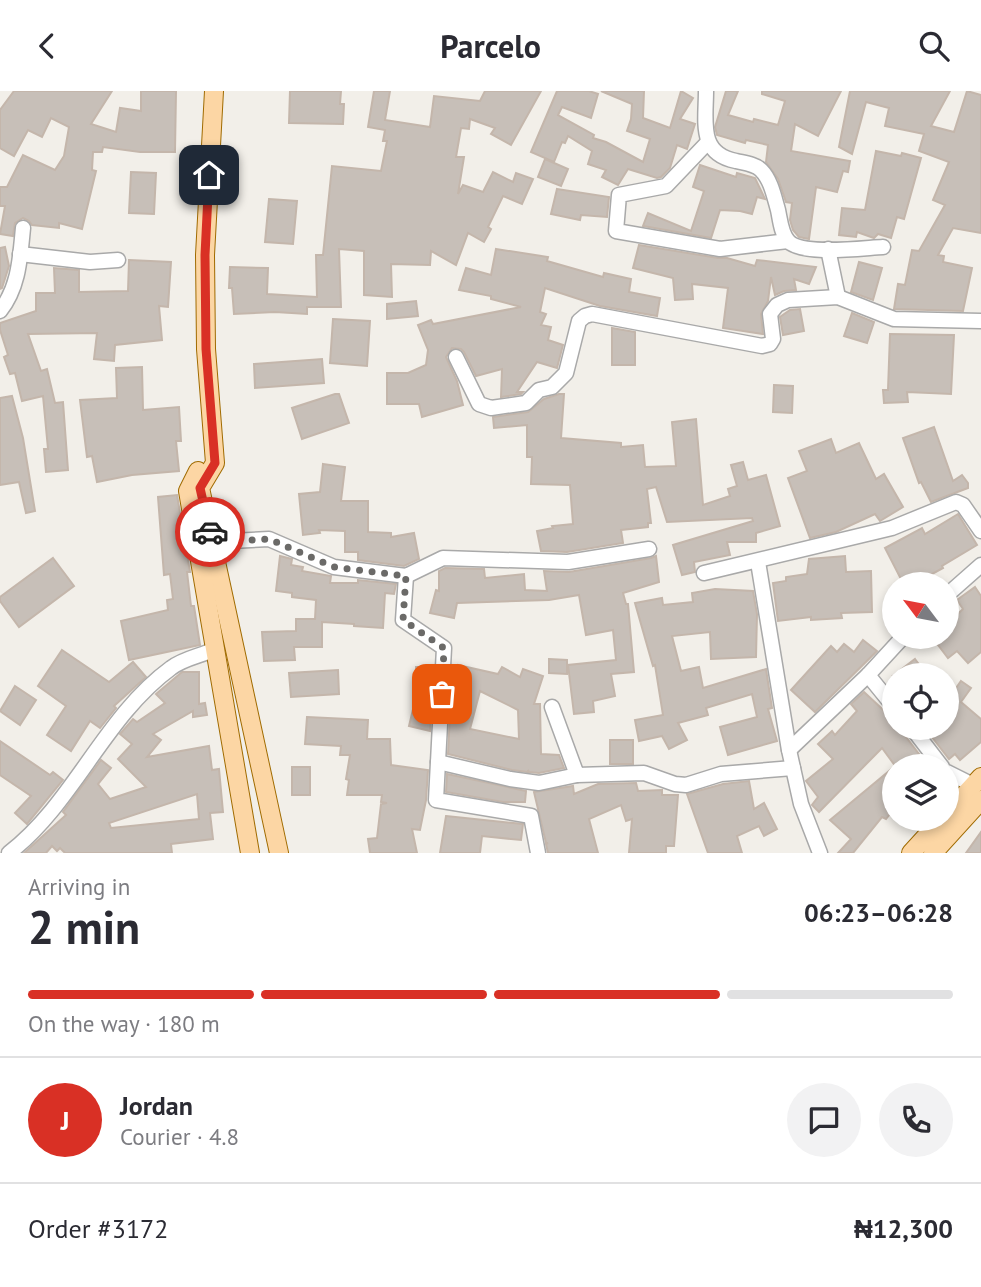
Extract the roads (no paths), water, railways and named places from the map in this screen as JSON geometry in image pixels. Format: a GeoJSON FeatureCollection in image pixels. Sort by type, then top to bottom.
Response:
{"type":"FeatureCollection","features":[{"type":"Feature","properties":{"kind":"main road"},"geometry":{"type":"LineString","coordinates":[[204,91],[194,276],[196,371],[209,463]]}},
{"type":"Feature","properties":{"kind":"main road"},"geometry":{"type":"LineString","coordinates":[[214,91],[205,255],[209,463],[194,489],[215,649],[250,853]]}},
{"type":"Feature","properties":{"kind":"main road"},"geometry":{"type":"LineString","coordinates":[[194,489],[212,542],[279,853]]}},
{"type":"Feature","properties":{"kind":"main road"},"geometry":{"type":"LineString","coordinates":[[959,804],[978,787]]}},
{"type":"Feature","properties":{"kind":"main road"},"geometry":{"type":"LineString","coordinates":[[933,853],[978,787]]}},
{"type":"Feature","properties":{"kind":"main road"},"geometry":{"type":"LineString","coordinates":[[911,853],[931,831]]}},
{"type":"Feature","properties":{"kind":"street"},"geometry":{"type":"LineString","coordinates":[[706,91],[708,142],[714,153],[727,160],[761,169],[772,187],[788,241],[803,250],[883,247]]}},
{"type":"Feature","properties":{"kind":"street"},"geometry":{"type":"LineString","coordinates":[[708,142],[666,186],[619,195],[616,231],[720,249],[788,241]]}},
{"type":"Feature","properties":{"kind":"street"},"geometry":{"type":"LineString","coordinates":[[0,311],[10,298],[18,272],[23,228]]}},
{"type":"Feature","properties":{"kind":"street"},"geometry":{"type":"LineString","coordinates":[[828,249],[838,297]]}},
{"type":"Feature","properties":{"kind":"street"},"geometry":{"type":"LineString","coordinates":[[20,254],[90,262],[118,260]]}},
{"type":"Feature","properties":{"kind":"street"},"geometry":{"type":"LineString","coordinates":[[456,356],[479,404],[491,408],[526,403],[539,390],[552,387],[566,373],[577,327],[584,316],[592,314],[762,346],[771,344],[773,339],[770,314],[777,305],[789,300],[838,297],[894,319],[981,321]]}},
{"type":"Feature","properties":{"kind":"street"},"geometry":{"type":"LineString","coordinates":[[704,573],[892,528],[956,502],[963,505],[981,531]]}},
{"type":"Feature","properties":{"kind":"street"},"geometry":{"type":"LineString","coordinates":[[212,542],[269,539],[334,567],[406,576],[443,558],[568,562],[649,549]]}},
{"type":"Feature","properties":{"kind":"street"},"geometry":{"type":"LineString","coordinates":[[758,562],[789,750],[801,804],[821,853]]}},
{"type":"Feature","properties":{"kind":"street"},"geometry":{"type":"LineString","coordinates":[[959,584],[981,565]]}},
{"type":"Feature","properties":{"kind":"street"},"geometry":{"type":"LineString","coordinates":[[406,576],[403,620],[444,648],[436,800],[531,816],[538,853]]}},
{"type":"Feature","properties":{"kind":"street"},"geometry":{"type":"LineString","coordinates":[[9,853],[24,841],[60,800],[148,688],[172,667],[215,649]]}},
{"type":"Feature","properties":{"kind":"street"},"geometry":{"type":"LineString","coordinates":[[789,750],[893,649]]}},
{"type":"Feature","properties":{"kind":"street"},"geometry":{"type":"LineString","coordinates":[[868,675],[882,692]]}},
{"type":"Feature","properties":{"kind":"street"},"geometry":{"type":"LineString","coordinates":[[552,706],[577,775]]}},
{"type":"Feature","properties":{"kind":"street"},"geometry":{"type":"LineString","coordinates":[[921,740],[932,754]]}},
{"type":"Feature","properties":{"kind":"street"},"geometry":{"type":"LineString","coordinates":[[438,762],[539,783],[577,775],[643,773],[675,784],[687,785],[721,774],[793,768]]}},
{"type":"Feature","properties":{"kind":"street"},"geometry":{"type":"LineString","coordinates":[[959,778],[978,787]]}}]}
